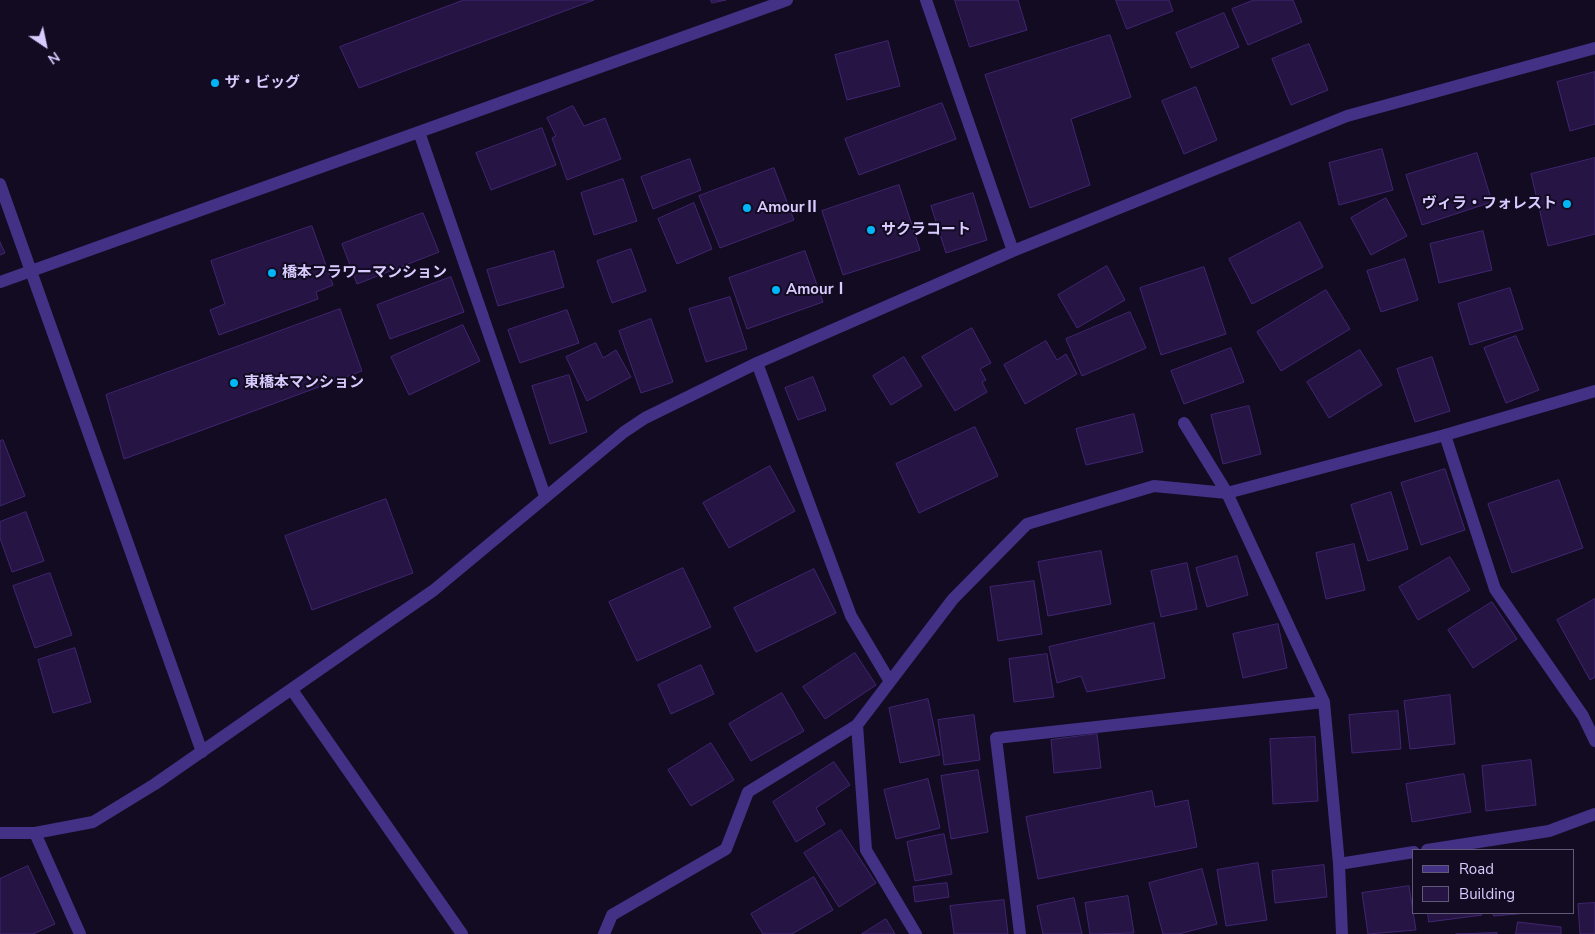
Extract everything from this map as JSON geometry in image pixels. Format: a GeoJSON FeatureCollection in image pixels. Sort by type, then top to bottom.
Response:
{"type":"FeatureCollection","features":[{"type":"Feature","properties":{"kind":"street"},"geometry":{"type":"LineString","coordinates":[[0,282],[787,0]]}},
{"type":"Feature","properties":{"kind":"street"},"geometry":{"type":"LineString","coordinates":[[926,0],[1013,251]]}},
{"type":"Feature","properties":{"kind":"street"},"geometry":{"type":"LineString","coordinates":[[0,833],[35,833],[93,822],[155,784],[434,590],[545,496],[624,432],[645,418],[757,363],[1013,251],[1347,116],[1595,48]]}},
{"type":"Feature","properties":{"kind":"street"},"geometry":{"type":"LineString","coordinates":[[419,132],[545,496]]}},
{"type":"Feature","properties":{"kind":"street"},"geometry":{"type":"LineString","coordinates":[[0,184],[202,752]]}},
{"type":"Feature","properties":{"kind":"street"},"geometry":{"type":"LineString","coordinates":[[757,363],[851,616],[889,680]]}},
{"type":"Feature","properties":{"kind":"street"},"geometry":{"type":"LineString","coordinates":[[604,934],[612,915],[726,849],[748,792],[857,724],[953,599],[1027,524],[1154,486],[1227,493],[1444,435],[1595,390]]}},
{"type":"Feature","properties":{"kind":"street"},"geometry":{"type":"LineString","coordinates":[[1184,422],[1227,493],[1324,702],[1339,864],[1342,934]]}},
{"type":"Feature","properties":{"kind":"street"},"geometry":{"type":"LineString","coordinates":[[1444,435],[1495,589],[1583,716],[1595,741]]}},
{"type":"Feature","properties":{"kind":"street"},"geometry":{"type":"LineString","coordinates":[[292,690],[462,934]]}},
{"type":"Feature","properties":{"kind":"street"},"geometry":{"type":"LineString","coordinates":[[1020,934],[996,738],[1324,702]]}},
{"type":"Feature","properties":{"kind":"street"},"geometry":{"type":"LineString","coordinates":[[857,724],[866,850],[916,934]]}},
{"type":"Feature","properties":{"kind":"street"},"geometry":{"type":"LineString","coordinates":[[1433,849],[1549,831],[1595,814]]}},
{"type":"Feature","properties":{"kind":"street"},"geometry":{"type":"LineString","coordinates":[[35,833],[80,934]]}},
{"type":"Feature","properties":{"kind":"street"},"geometry":{"type":"LineString","coordinates":[[1339,864],[1412,852]]}},
{"type":"Feature","properties":{"kind":"building"},"geometry":{"type":"Polygon","coordinates":[[[464,0],[594,0],[359,88],[340,47],[464,0]]]}},
{"type":"Feature","properties":{"kind":"building"},"geometry":{"type":"Polygon","coordinates":[[[711,0],[726,0],[712,3],[711,0]]]}},
{"type":"Feature","properties":{"kind":"building"},"geometry":{"type":"Polygon","coordinates":[[[955,0],[1018,0],[1027,30],[970,47],[955,0]]]}},
{"type":"Feature","properties":{"kind":"building"},"geometry":{"type":"Polygon","coordinates":[[[1116,0],[1169,0],[1173,11],[1127,29],[1116,0]]]}},
{"type":"Feature","properties":{"kind":"building"},"geometry":{"type":"Polygon","coordinates":[[[1254,0],[1293,0],[1302,22],[1248,45],[1232,9],[1254,0]]]}},
{"type":"Feature","properties":{"kind":"building"},"geometry":{"type":"Polygon","coordinates":[[[1224,13],[1239,47],[1191,68],[1176,33],[1224,13]]]}},
{"type":"Feature","properties":{"kind":"building"},"geometry":{"type":"Polygon","coordinates":[[[1110,35],[1131,97],[1071,119],[1090,185],[1030,208],[985,75],[1110,35]]]}},
{"type":"Feature","properties":{"kind":"building"},"geometry":{"type":"Polygon","coordinates":[[[888,41],[900,86],[847,100],[835,55],[888,41]]]}},
{"type":"Feature","properties":{"kind":"building"},"geometry":{"type":"Polygon","coordinates":[[[1309,44],[1328,90],[1291,105],[1272,59],[1309,44]]]}},
{"type":"Feature","properties":{"kind":"building"},"geometry":{"type":"Polygon","coordinates":[[[1595,72],[1595,124],[1570,131],[1557,82],[1595,72]]]}},
{"type":"Feature","properties":{"kind":"building"},"geometry":{"type":"Polygon","coordinates":[[[1196,87],[1217,140],[1184,154],[1162,101],[1196,87]]]}},
{"type":"Feature","properties":{"kind":"building"},"geometry":{"type":"Polygon","coordinates":[[[942,103],[956,139],[859,175],[845,139],[942,103]]]}},
{"type":"Feature","properties":{"kind":"building"},"geometry":{"type":"Polygon","coordinates":[[[573,106],[584,126],[605,118],[621,159],[567,180],[552,138],[556,136],[547,118],[573,106]]]}},
{"type":"Feature","properties":{"kind":"building"},"geometry":{"type":"Polygon","coordinates":[[[542,128],[556,165],[491,190],[476,153],[542,128]]]}},
{"type":"Feature","properties":{"kind":"building"},"geometry":{"type":"Polygon","coordinates":[[[1382,149],[1393,190],[1339,205],[1329,163],[1382,149]]]}},
{"type":"Feature","properties":{"kind":"building"},"geometry":{"type":"Polygon","coordinates":[[[1477,153],[1492,202],[1422,225],[1406,175],[1477,153]]]}},
{"type":"Feature","properties":{"kind":"building","name":"ヴィラ・フォレスト"},"geometry":{"type":"Polygon","coordinates":[[[1595,158],[1595,234],[1548,246],[1531,174],[1595,158]]]}},
{"type":"Feature","properties":{"kind":"building"},"geometry":{"type":"Polygon","coordinates":[[[690,159],[701,190],[653,209],[641,177],[690,159]]]}},
{"type":"Feature","properties":{"kind":"building","name":"AmourⅡ"},"geometry":{"type":"Polygon","coordinates":[[[774,168],[794,220],[720,248],[699,196],[774,168]]]}},
{"type":"Feature","properties":{"kind":"building"},"geometry":{"type":"Polygon","coordinates":[[[623,179],[637,221],[594,235],[581,193],[623,179]]]}},
{"type":"Feature","properties":{"kind":"building","name":"サクラコート"},"geometry":{"type":"Polygon","coordinates":[[[899,185],[920,250],[843,275],[822,211],[899,185]]]}},
{"type":"Feature","properties":{"kind":"building"},"geometry":{"type":"Polygon","coordinates":[[[973,193],[987,240],[946,253],[931,206],[973,193]]]}},
{"type":"Feature","properties":{"kind":"building"},"geometry":{"type":"Polygon","coordinates":[[[1386,198],[1407,236],[1371,255],[1351,218],[1386,198]]]}},
{"type":"Feature","properties":{"kind":"building"},"geometry":{"type":"Polygon","coordinates":[[[694,203],[712,249],[677,264],[658,219],[694,203]]]}},
{"type":"Feature","properties":{"kind":"building"},"geometry":{"type":"Polygon","coordinates":[[[423,213],[439,252],[357,284],[342,244],[423,213]]]}},
{"type":"Feature","properties":{"kind":"building"},"geometry":{"type":"Polygon","coordinates":[[[1300,222],[1323,267],[1252,304],[1229,259],[1300,222]]]}},
{"type":"Feature","properties":{"kind":"building","name":"橋本フラワーマンション"},"geometry":{"type":"Polygon","coordinates":[[[312,226],[333,285],[316,292],[318,299],[219,335],[210,310],[225,304],[211,261],[312,226]]]}},
{"type":"Feature","properties":{"kind":"building"},"geometry":{"type":"Polygon","coordinates":[[[1483,231],[1492,270],[1439,283],[1430,244],[1483,231]]]}},
{"type":"Feature","properties":{"kind":"building"},"geometry":{"type":"Polygon","coordinates":[[[0,242],[5,253],[0,255],[0,242]]]}},
{"type":"Feature","properties":{"kind":"building"},"geometry":{"type":"Polygon","coordinates":[[[631,249],[646,291],[612,303],[597,261],[631,249]]]}},
{"type":"Feature","properties":{"kind":"building"},"geometry":{"type":"Polygon","coordinates":[[[554,251],[564,287],[498,306],[487,270],[554,251]]]}},
{"type":"Feature","properties":{"kind":"building","name":"AmourⅠ"},"geometry":{"type":"Polygon","coordinates":[[[805,251],[823,302],[747,329],[729,278],[805,251]]]}},
{"type":"Feature","properties":{"kind":"building"},"geometry":{"type":"Polygon","coordinates":[[[1405,259],[1418,300],[1381,312],[1367,271],[1405,259]]]}},
{"type":"Feature","properties":{"kind":"building"},"geometry":{"type":"Polygon","coordinates":[[[1107,266],[1125,300],[1077,328],[1058,295],[1107,266]]]}},
{"type":"Feature","properties":{"kind":"building"},"geometry":{"type":"Polygon","coordinates":[[[1204,267],[1226,334],[1161,355],[1140,288],[1204,267]]]}},
{"type":"Feature","properties":{"kind":"building"},"geometry":{"type":"Polygon","coordinates":[[[451,277],[464,312],[390,339],[377,305],[451,277]]]}},
{"type":"Feature","properties":{"kind":"building"},"geometry":{"type":"Polygon","coordinates":[[[1510,288],[1523,329],[1470,345],[1458,304],[1510,288]]]}},
{"type":"Feature","properties":{"kind":"building"},"geometry":{"type":"Polygon","coordinates":[[[1326,290],[1350,329],[1281,371],[1257,332],[1326,290]]]}},
{"type":"Feature","properties":{"kind":"building"},"geometry":{"type":"Polygon","coordinates":[[[730,297],[747,349],[706,362],[689,309],[730,297]]]}},
{"type":"Feature","properties":{"kind":"building","name":"東橋本マンション"},"geometry":{"type":"Polygon","coordinates":[[[340,309],[362,371],[124,459],[106,395],[340,309]]]}},
{"type":"Feature","properties":{"kind":"building"},"geometry":{"type":"Polygon","coordinates":[[[567,310],[579,343],[520,363],[508,330],[567,310]]]}},
{"type":"Feature","properties":{"kind":"building"},"geometry":{"type":"Polygon","coordinates":[[[1130,312],[1146,348],[1082,376],[1066,339],[1130,312]]]}},
{"type":"Feature","properties":{"kind":"building"},"geometry":{"type":"Polygon","coordinates":[[[651,319],[673,382],[641,393],[619,331],[651,319]]]}},
{"type":"Feature","properties":{"kind":"building"},"geometry":{"type":"Polygon","coordinates":[[[463,325],[480,361],[409,395],[391,357],[463,325]]]}},
{"type":"Feature","properties":{"kind":"building"},"geometry":{"type":"Polygon","coordinates":[[[972,328],[991,363],[980,369],[986,380],[982,382],[987,392],[955,411],[922,357],[972,328]]]}},
{"type":"Feature","properties":{"kind":"building"},"geometry":{"type":"Polygon","coordinates":[[[1516,336],[1539,390],[1506,403],[1484,348],[1516,336]]]}},
{"type":"Feature","properties":{"kind":"building"},"geometry":{"type":"Polygon","coordinates":[[[1046,341],[1057,360],[1066,354],[1077,374],[1025,404],[1004,365],[1046,341]]]}},
{"type":"Feature","properties":{"kind":"building"},"geometry":{"type":"Polygon","coordinates":[[[596,343],[603,358],[616,350],[631,377],[587,401],[566,357],[596,343]]]}},
{"type":"Feature","properties":{"kind":"building"},"geometry":{"type":"Polygon","coordinates":[[[1231,348],[1244,382],[1184,404],[1171,371],[1231,348]]]}},
{"type":"Feature","properties":{"kind":"building"},"geometry":{"type":"Polygon","coordinates":[[[1360,350],[1382,385],[1329,418],[1307,382],[1360,350]]]}},
{"type":"Feature","properties":{"kind":"building"},"geometry":{"type":"Polygon","coordinates":[[[904,357],[922,386],[891,405],[873,376],[904,357]]]}},
{"type":"Feature","properties":{"kind":"building"},"geometry":{"type":"Polygon","coordinates":[[[1432,357],[1450,411],[1415,422],[1397,369],[1432,357]]]}},
{"type":"Feature","properties":{"kind":"building"},"geometry":{"type":"Polygon","coordinates":[[[569,375],[587,432],[550,444],[532,386],[569,375]]]}},
{"type":"Feature","properties":{"kind":"building"},"geometry":{"type":"Polygon","coordinates":[[[813,377],[826,410],[798,420],[785,388],[813,377]]]}},
{"type":"Feature","properties":{"kind":"building"},"geometry":{"type":"Polygon","coordinates":[[[1249,406],[1261,454],[1223,464],[1211,415],[1249,406]]]}},
{"type":"Feature","properties":{"kind":"building"},"geometry":{"type":"Polygon","coordinates":[[[1134,414],[1143,452],[1086,465],[1076,429],[1134,414]]]}},
{"type":"Feature","properties":{"kind":"building"},"geometry":{"type":"Polygon","coordinates":[[[975,427],[998,476],[919,513],[896,464],[975,427]]]}},
{"type":"Feature","properties":{"kind":"building"},"geometry":{"type":"Polygon","coordinates":[[[3,440],[25,496],[0,506],[0,441],[3,440]]]}},
{"type":"Feature","properties":{"kind":"building"},"geometry":{"type":"Polygon","coordinates":[[[770,466],[795,511],[729,548],[703,503],[770,466]]]}},
{"type":"Feature","properties":{"kind":"building"},"geometry":{"type":"Polygon","coordinates":[[[1445,469],[1465,530],[1421,545],[1401,483],[1445,469]]]}},
{"type":"Feature","properties":{"kind":"building"},"geometry":{"type":"Polygon","coordinates":[[[1559,480],[1583,548],[1512,573],[1488,504],[1559,480]]]}},
{"type":"Feature","properties":{"kind":"building"},"geometry":{"type":"Polygon","coordinates":[[[1391,492],[1408,549],[1368,561],[1351,505],[1391,492]]]}},
{"type":"Feature","properties":{"kind":"building"},"geometry":{"type":"Polygon","coordinates":[[[386,499],[413,573],[312,610],[285,536],[386,499]]]}},
{"type":"Feature","properties":{"kind":"building"},"geometry":{"type":"Polygon","coordinates":[[[26,512],[44,561],[12,572],[0,538],[0,522],[26,512]]]}},
{"type":"Feature","properties":{"kind":"building"},"geometry":{"type":"Polygon","coordinates":[[[1354,544],[1365,590],[1326,599],[1316,553],[1354,544]]]}},
{"type":"Feature","properties":{"kind":"building"},"geometry":{"type":"Polygon","coordinates":[[[1101,551],[1111,604],[1048,616],[1038,562],[1101,551]]]}},
{"type":"Feature","properties":{"kind":"building"},"geometry":{"type":"Polygon","coordinates":[[[1237,556],[1248,595],[1207,607],[1196,568],[1237,556]]]}},
{"type":"Feature","properties":{"kind":"building"},"geometry":{"type":"Polygon","coordinates":[[[1450,557],[1470,590],[1418,620],[1399,587],[1450,557]]]}},
{"type":"Feature","properties":{"kind":"building"},"geometry":{"type":"Polygon","coordinates":[[[1187,563],[1197,609],[1161,617],[1151,571],[1187,563]]]}},
{"type":"Feature","properties":{"kind":"building"},"geometry":{"type":"Polygon","coordinates":[[[683,568],[711,627],[637,661],[609,602],[683,568]]]}},
{"type":"Feature","properties":{"kind":"building"},"geometry":{"type":"Polygon","coordinates":[[[814,569],[836,613],[756,652],[734,608],[814,569]]]}},
{"type":"Feature","properties":{"kind":"building"},"geometry":{"type":"Polygon","coordinates":[[[50,573],[72,635],[35,648],[13,586],[50,573]]]}},
{"type":"Feature","properties":{"kind":"building"},"geometry":{"type":"Polygon","coordinates":[[[1034,581],[1042,634],[998,641],[990,587],[1034,581]]]}},
{"type":"Feature","properties":{"kind":"building"},"geometry":{"type":"Polygon","coordinates":[[[1595,599],[1595,677],[1590,680],[1557,620],[1595,599]]]}},
{"type":"Feature","properties":{"kind":"building"},"geometry":{"type":"Polygon","coordinates":[[[1492,602],[1517,639],[1473,668],[1448,630],[1492,602]]]}},
{"type":"Feature","properties":{"kind":"building"},"geometry":{"type":"Polygon","coordinates":[[[1154,623],[1165,678],[1087,692],[1081,676],[1057,683],[1049,647],[1154,623]]]}},
{"type":"Feature","properties":{"kind":"building"},"geometry":{"type":"Polygon","coordinates":[[[1278,624],[1287,668],[1243,678],[1233,634],[1278,624]]]}},
{"type":"Feature","properties":{"kind":"building"},"geometry":{"type":"Polygon","coordinates":[[[75,648],[91,702],[53,713],[38,660],[75,648]]]}},
{"type":"Feature","properties":{"kind":"building"},"geometry":{"type":"Polygon","coordinates":[[[855,653],[876,685],[825,719],[803,687],[855,653]]]}},
{"type":"Feature","properties":{"kind":"building"},"geometry":{"type":"Polygon","coordinates":[[[1047,654],[1054,697],[1014,702],[1009,659],[1047,654]]]}},
{"type":"Feature","properties":{"kind":"building"},"geometry":{"type":"Polygon","coordinates":[[[701,665],[714,694],[671,714],[658,685],[701,665]]]}},
{"type":"Feature","properties":{"kind":"building"},"geometry":{"type":"Polygon","coordinates":[[[782,693],[804,731],[751,761],[729,724],[782,693]]]}},
{"type":"Feature","properties":{"kind":"building"},"geometry":{"type":"Polygon","coordinates":[[[1450,695],[1455,744],[1410,749],[1404,701],[1450,695]]]}},
{"type":"Feature","properties":{"kind":"building"},"geometry":{"type":"Polygon","coordinates":[[[928,699],[940,755],[900,763],[889,708],[928,699]]]}},
{"type":"Feature","properties":{"kind":"building"},"geometry":{"type":"Polygon","coordinates":[[[1398,711],[1401,749],[1352,753],[1349,715],[1398,711]]]}},
{"type":"Feature","properties":{"kind":"building"},"geometry":{"type":"Polygon","coordinates":[[[974,715],[980,760],[944,765],[938,720],[974,715]]]}},
{"type":"Feature","properties":{"kind":"building"},"geometry":{"type":"Polygon","coordinates":[[[1097,734],[1101,768],[1054,773],[1051,740],[1097,734]]]}},
{"type":"Feature","properties":{"kind":"building"},"geometry":{"type":"Polygon","coordinates":[[[1315,737],[1318,801],[1273,804],[1270,739],[1315,737]]]}},
{"type":"Feature","properties":{"kind":"building"},"geometry":{"type":"Polygon","coordinates":[[[711,743],[734,780],[691,806],[668,770],[711,743]]]}},
{"type":"Feature","properties":{"kind":"building"},"geometry":{"type":"Polygon","coordinates":[[[1531,760],[1536,805],[1486,811],[1482,766],[1531,760]]]}},
{"type":"Feature","properties":{"kind":"building"},"geometry":{"type":"Polygon","coordinates":[[[834,762],[850,785],[816,808],[825,824],[796,842],[773,802],[834,762]]]}},
{"type":"Feature","properties":{"kind":"building"},"geometry":{"type":"Polygon","coordinates":[[[978,770],[988,832],[951,839],[941,776],[978,770]]]}},
{"type":"Feature","properties":{"kind":"building"},"geometry":{"type":"Polygon","coordinates":[[[1464,774],[1471,812],[1412,822],[1406,784],[1464,774]]]}},
{"type":"Feature","properties":{"kind":"building"},"geometry":{"type":"Polygon","coordinates":[[[928,779],[940,828],[896,839],[884,790],[928,779]]]}},
{"type":"Feature","properties":{"kind":"building"},"geometry":{"type":"Polygon","coordinates":[[[1152,791],[1155,807],[1188,800],[1197,847],[1038,879],[1026,817],[1152,791]]]}},
{"type":"Feature","properties":{"kind":"building"},"geometry":{"type":"Polygon","coordinates":[[[841,830],[876,883],[839,907],[804,853],[841,830]]]}},
{"type":"Feature","properties":{"kind":"building"},"geometry":{"type":"Polygon","coordinates":[[[944,834],[952,874],[915,881],[907,842],[944,834]]]}},
{"type":"Feature","properties":{"kind":"building"},"geometry":{"type":"Polygon","coordinates":[[[1258,863],[1267,920],[1226,926],[1217,870],[1258,863]]]}},
{"type":"Feature","properties":{"kind":"building"},"geometry":{"type":"Polygon","coordinates":[[[1324,865],[1327,897],[1275,903],[1272,871],[1324,865]]]}},
{"type":"Feature","properties":{"kind":"building"},"geometry":{"type":"Polygon","coordinates":[[[28,866],[55,924],[33,934],[0,934],[0,879],[28,866]]]}},
{"type":"Feature","properties":{"kind":"building"},"geometry":{"type":"Polygon","coordinates":[[[1202,869],[1217,924],[1179,934],[1163,934],[1149,883],[1202,869]]]}},
{"type":"Feature","properties":{"kind":"building"},"geometry":{"type":"Polygon","coordinates":[[[814,877],[833,910],[792,934],[763,934],[751,914],[814,877]]]}},
{"type":"Feature","properties":{"kind":"building"},"geometry":{"type":"Polygon","coordinates":[[[947,883],[949,897],[915,902],[913,887],[947,883]]]}},
{"type":"Feature","properties":{"kind":"building"},"geometry":{"type":"Polygon","coordinates":[[[1409,886],[1416,930],[1368,934],[1362,893],[1409,886]]]}},
{"type":"Feature","properties":{"kind":"building"},"geometry":{"type":"Polygon","coordinates":[[[1128,896],[1134,933],[1090,934],[1085,903],[1128,896]]]}},
{"type":"Feature","properties":{"kind":"building"},"geometry":{"type":"Polygon","coordinates":[[[1074,898],[1082,934],[1043,934],[1037,906],[1074,898]]]}},
{"type":"Feature","properties":{"kind":"building"},"geometry":{"type":"Polygon","coordinates":[[[1004,900],[1008,934],[954,934],[950,906],[1004,900]]]}},
{"type":"Feature","properties":{"kind":"building"},"geometry":{"type":"Polygon","coordinates":[[[1595,903],[1595,934],[1580,934],[1578,904],[1595,903]]]}},
{"type":"Feature","properties":{"kind":"building"},"geometry":{"type":"Polygon","coordinates":[[[1428,914],[1482,915],[1429,922],[1428,914]]]}},
{"type":"Feature","properties":{"kind":"building"},"geometry":{"type":"Polygon","coordinates":[[[1493,914],[1517,914],[1494,916],[1493,914]]]}},
{"type":"Feature","properties":{"kind":"building"},"geometry":{"type":"Polygon","coordinates":[[[886,919],[895,934],[862,934],[886,919]]]}},
{"type":"Feature","properties":{"kind":"building"},"geometry":{"type":"Polygon","coordinates":[[[1518,922],[1561,927],[1561,934],[1516,934],[1518,922]]]}},
{"type":"Feature","properties":{"kind":"building"},"geometry":{"type":"Polygon","coordinates":[[[1497,933],[1497,934],[1456,934],[1497,933]]]}},
{"type":"Feature","properties":{"kind":"place","name":"ザ・ビッグ"},"geometry":{"type":"Point","coordinates":[215,83]}},
{"type":"Feature","properties":{"kind":"place","name":"ヴィラ・フォレスト"},"geometry":{"type":"Point","coordinates":[1567,204]}},
{"type":"Feature","properties":{"kind":"place","name":"AmourⅡ"},"geometry":{"type":"Point","coordinates":[747,208]}},
{"type":"Feature","properties":{"kind":"place","name":"サクラコート"},"geometry":{"type":"Point","coordinates":[871,230]}},
{"type":"Feature","properties":{"kind":"place","name":"橋本フラワーマンション"},"geometry":{"type":"Point","coordinates":[272,273]}},
{"type":"Feature","properties":{"kind":"place","name":"AmourⅠ"},"geometry":{"type":"Point","coordinates":[776,290]}},
{"type":"Feature","properties":{"kind":"place","name":"東橋本マンション"},"geometry":{"type":"Point","coordinates":[234,383]}}]}
